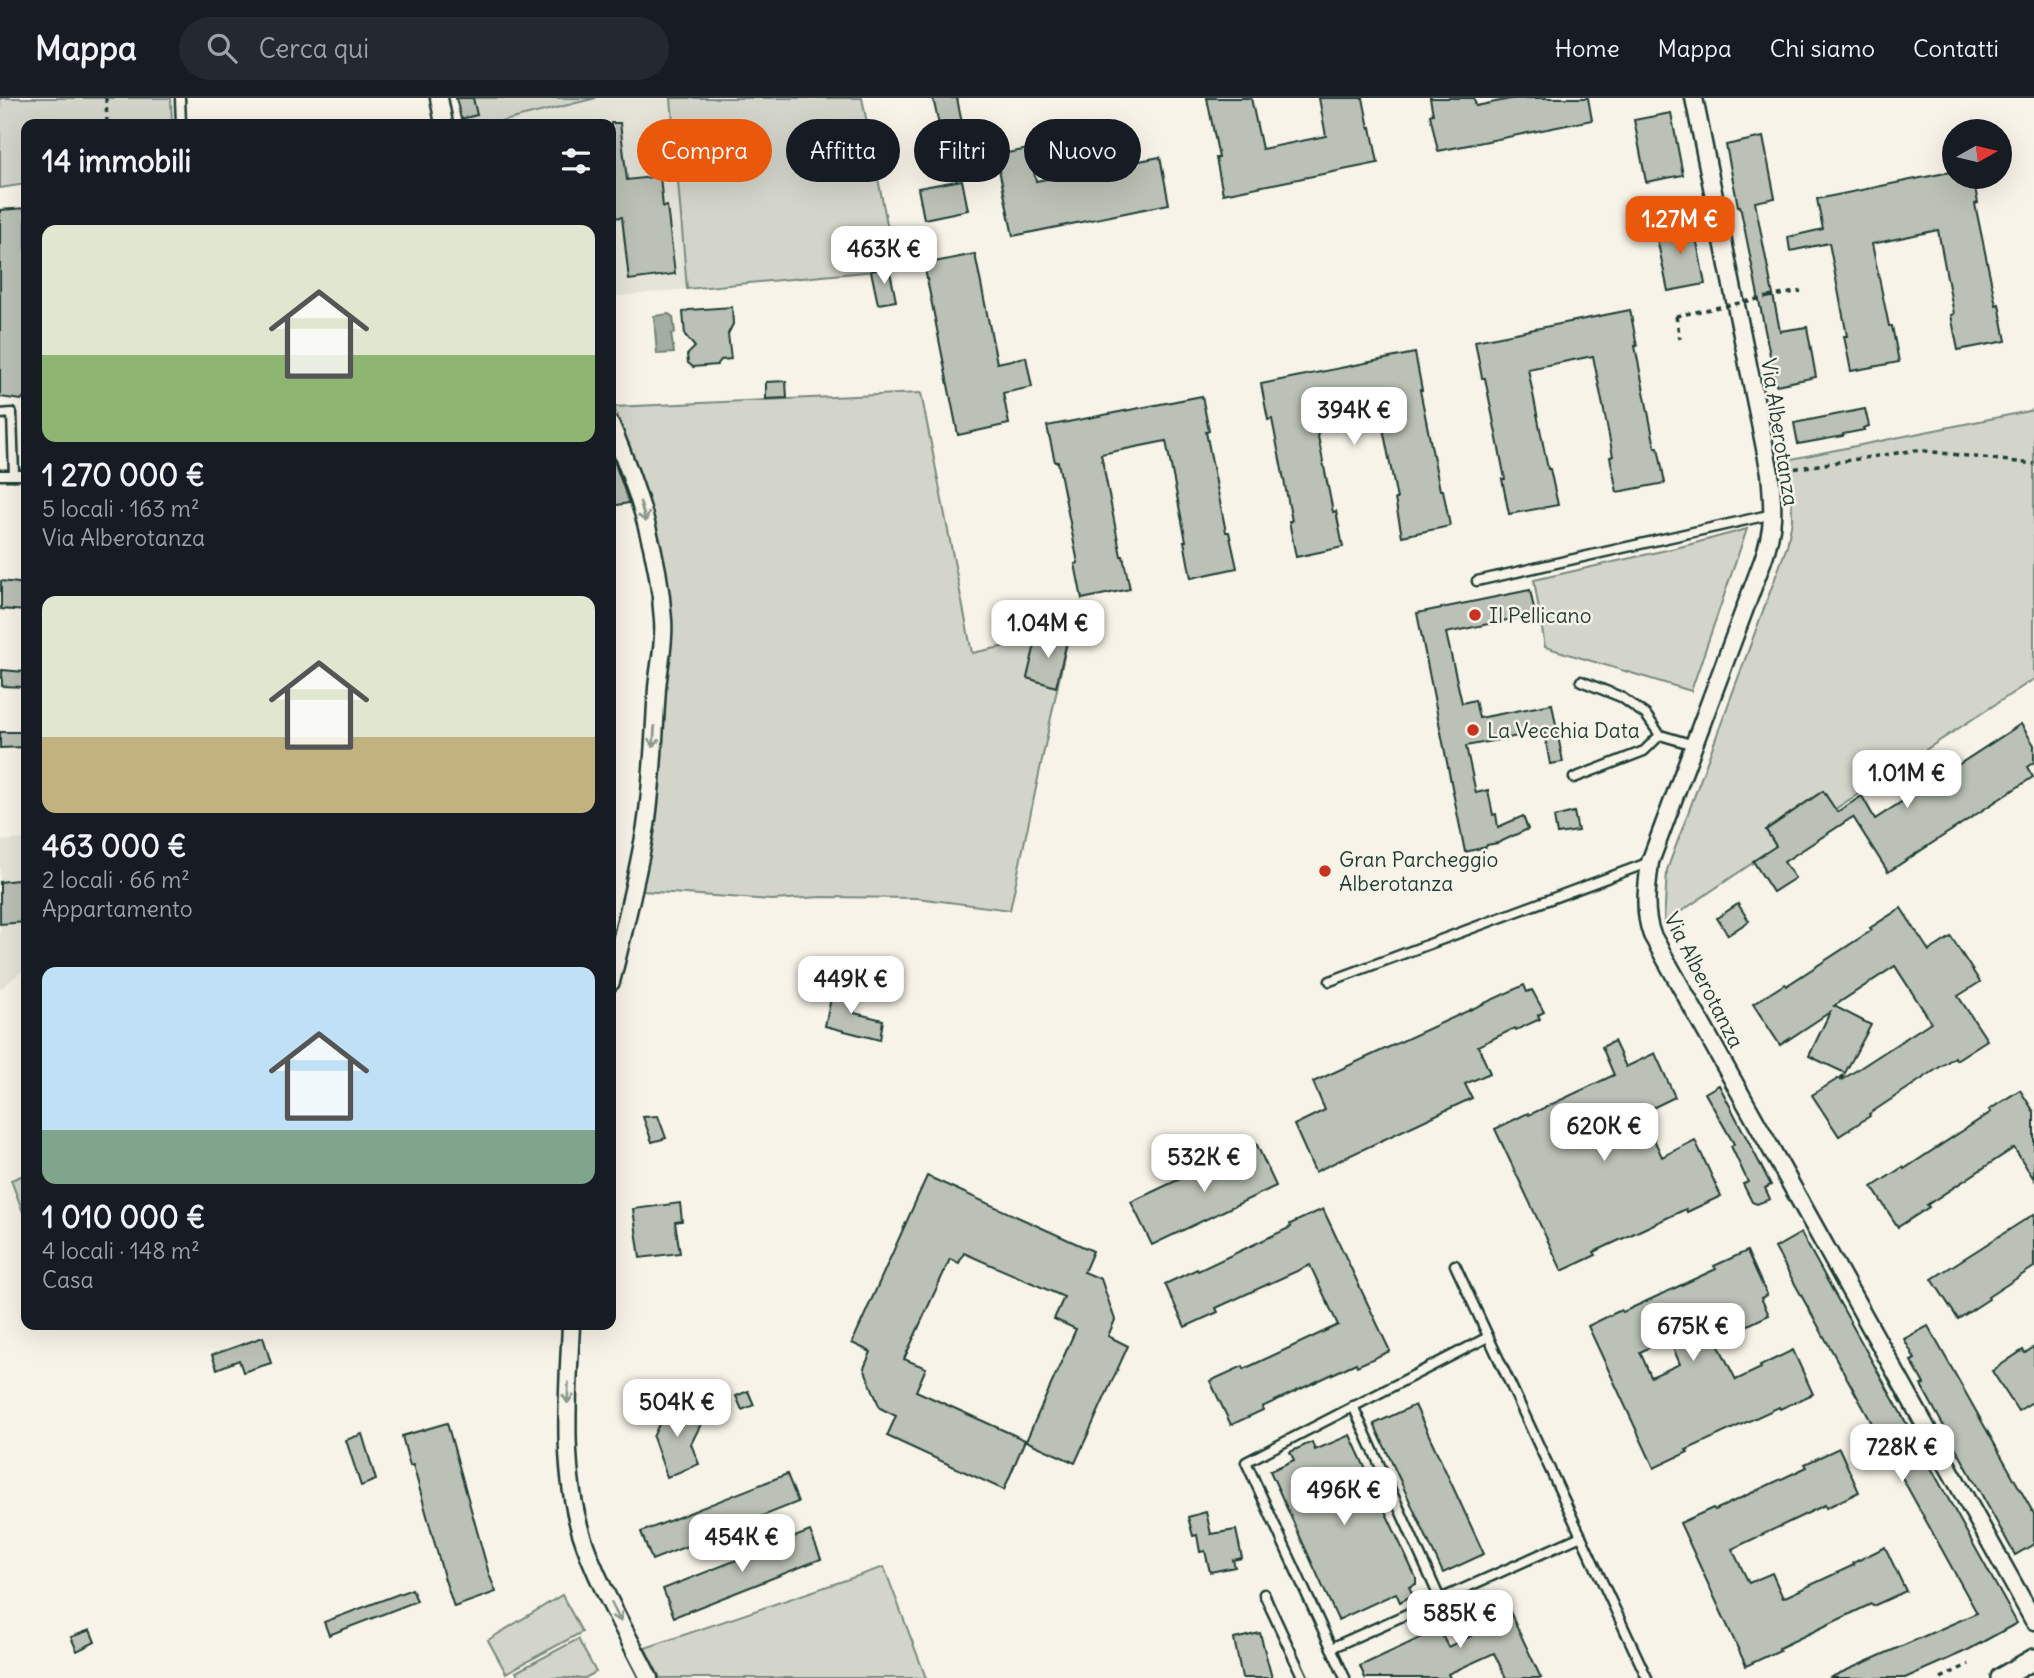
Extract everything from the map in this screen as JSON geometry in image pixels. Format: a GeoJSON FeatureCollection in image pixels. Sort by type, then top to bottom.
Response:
{"type":"FeatureCollection","features":[{"type":"Feature","properties":{"kind":"street"},"geometry":{"type":"LineString","coordinates":[[439,98],[443,119]]}},
{"type":"Feature","properties":{"kind":"street","name":"Via Alberotanza"},"geometry":{"type":"LineString","coordinates":[[1694,98],[1770,473],[1773,514],[1766,550],[1650,862],[1647,922],[2034,1621]]}},
{"type":"Feature","properties":{"kind":"street"},"geometry":{"type":"LineString","coordinates":[[616,438],[641,506],[657,567],[664,622],[646,824],[616,962]]}},
{"type":"Feature","properties":{"kind":"street"},"geometry":{"type":"LineString","coordinates":[[571,1330],[568,1456],[580,1531],[595,1568],[649,1678]]}},
{"type":"Feature","properties":{"kind":"street"},"geometry":{"type":"LineString","coordinates":[[2001,1678],[2034,1659]]}},
{"type":"Feature","properties":{"kind":"lane"},"geometry":{"type":"LineString","coordinates":[[180,98],[181,119]]}},
{"type":"Feature","properties":{"kind":"lane"},"geometry":{"type":"LineString","coordinates":[[0,414],[12,413],[13,475]]}},
{"type":"Feature","properties":{"kind":"lane"},"geometry":{"type":"LineString","coordinates":[[0,475],[21,475]]}},
{"type":"Feature","properties":{"kind":"lane"},"geometry":{"type":"LineString","coordinates":[[1477,581],[1773,514]]}},
{"type":"Feature","properties":{"kind":"lane"},"geometry":{"type":"LineString","coordinates":[[1581,681],[1621,697],[1646,715],[1660,735],[1694,744]]}},
{"type":"Feature","properties":{"kind":"lane"},"geometry":{"type":"LineString","coordinates":[[1574,778],[1644,751],[1660,735]]}},
{"type":"Feature","properties":{"kind":"lane"},"geometry":{"type":"LineString","coordinates":[[1330,981],[1650,862]]}},
{"type":"Feature","properties":{"kind":"lane"},"geometry":{"type":"LineString","coordinates":[[1455,1265],[1647,1678]]}},
{"type":"Feature","properties":{"kind":"lane"},"geometry":{"type":"LineString","coordinates":[[1345,1678],[1246,1462],[1488,1337]]}},
{"type":"Feature","properties":{"kind":"lane"},"geometry":{"type":"LineString","coordinates":[[1353,1406],[1440,1599]]}},
{"type":"Feature","properties":{"kind":"lane"},"geometry":{"type":"LineString","coordinates":[[1331,1648],[1581,1536]]}},
{"type":"Feature","properties":{"kind":"lane"},"geometry":{"type":"LineString","coordinates":[[1264,1594],[1303,1678]]}},
{"type":"Feature","properties":{"kind":"path"},"geometry":{"type":"LineString","coordinates":[[106,98],[107,119]]}},
{"type":"Feature","properties":{"kind":"path"},"geometry":{"type":"LineString","coordinates":[[1680,339],[1676,316],[1801,291]]}},
{"type":"Feature","properties":{"kind":"path"},"geometry":{"type":"LineString","coordinates":[[1770,473],[1917,450],[2034,464]]}},
{"type":"Feature","properties":{"kind":"path"},"geometry":{"type":"LineString","coordinates":[[1941,1678],[1969,1664]]}},
{"type":"Feature","properties":{"kind":"shaded area"},"geometry":{"type":"Polygon","coordinates":[[[0,98],[171,98],[172,119],[21,119],[21,185],[0,188],[0,98]]]}},
{"type":"Feature","properties":{"kind":"shaded area"},"geometry":{"type":"Polygon","coordinates":[[[457,98],[596,98],[512,119],[461,119],[457,98]]]}},
{"type":"Feature","properties":{"kind":"shaded area"},"geometry":{"type":"Polygon","coordinates":[[[596,98],[671,98],[673,119],[637,119],[637,182],[678,182],[687,289],[616,296],[616,119],[512,119],[596,98]]]}},
{"type":"Feature","properties":{"kind":"shaded area"},"geometry":{"type":"Polygon","coordinates":[[[671,98],[862,98],[866,119],[786,119],[786,182],[879,182],[896,269],[687,289],[678,182],[772,182],[772,119],[673,119],[671,98]]]}},
{"type":"Feature","properties":{"kind":"shaded area"},"geometry":{"type":"Polygon","coordinates":[[[669,314],[673,317],[675,333],[671,334],[674,353],[657,354],[654,316],[669,314]]]}},
{"type":"Feature","properties":{"kind":"shaded area"},"geometry":{"type":"Polygon","coordinates":[[[921,393],[972,653],[1069,633],[1010,910],[917,898],[822,897],[772,900],[642,891],[657,803],[665,680],[642,488],[616,407],[921,393]]]}},
{"type":"Feature","properties":{"kind":"shaded area"},"geometry":{"type":"Polygon","coordinates":[[[2034,410],[2034,679],[1835,809],[1823,791],[1766,830],[1777,848],[1664,923],[1667,870],[1787,546],[1792,521],[1791,459],[2034,410]]]}},
{"type":"Feature","properties":{"kind":"shaded area"},"geometry":{"type":"Polygon","coordinates":[[[1747,529],[1691,691],[1545,647],[1534,580],[1747,529]]]}},
{"type":"Feature","properties":{"kind":"shaded area"},"geometry":{"type":"Polygon","coordinates":[[[21,839],[21,972],[0,989],[0,841],[21,839]]]}},
{"type":"Feature","properties":{"kind":"shaded area"},"geometry":{"type":"Polygon","coordinates":[[[21,1176],[21,1207],[11,1180],[21,1176]]]}},
{"type":"Feature","properties":{"kind":"shaded area"},"geometry":{"type":"Polygon","coordinates":[[[884,1567],[926,1678],[660,1678],[645,1648],[884,1567]]]}},
{"type":"Feature","properties":{"kind":"shaded area"},"geometry":{"type":"Polygon","coordinates":[[[562,1595],[582,1632],[506,1673],[488,1640],[562,1595]]]}},
{"type":"Feature","properties":{"kind":"shaded area"},"geometry":{"type":"Polygon","coordinates":[[[578,1639],[596,1672],[585,1678],[519,1678],[516,1672],[578,1639]]]}},
{"type":"Feature","properties":{"kind":"building"},"geometry":{"type":"Polygon","coordinates":[[[456,98],[473,98],[477,115],[461,119],[456,98]]]}},
{"type":"Feature","properties":{"kind":"building"},"geometry":{"type":"Polygon","coordinates":[[[933,98],[957,98],[961,119],[938,119],[933,98]]]}},
{"type":"Feature","properties":{"kind":"building"},"geometry":{"type":"Polygon","coordinates":[[[1207,98],[1251,98],[1262,149],[1326,136],[1319,98],[1363,98],[1378,163],[1223,194],[1207,98]]]}},
{"type":"Feature","properties":{"kind":"building"},"geometry":{"type":"Polygon","coordinates":[[[1430,98],[1474,98],[1476,106],[1515,98],[1588,98],[1592,120],[1438,151],[1430,115],[1433,114],[1430,98]]]}},
{"type":"Feature","properties":{"kind":"building"},"geometry":{"type":"Polygon","coordinates":[[[1671,113],[1683,175],[1646,182],[1634,120],[1671,113]]]}},
{"type":"Feature","properties":{"kind":"building"},"geometry":{"type":"Polygon","coordinates":[[[616,123],[620,123],[627,180],[661,182],[663,207],[667,206],[675,274],[629,280],[622,217],[616,218],[616,123]]]}},
{"type":"Feature","properties":{"kind":"building"},"geometry":{"type":"Polygon","coordinates":[[[1763,137],[1775,198],[1755,202],[1780,331],[1807,327],[1816,377],[1776,385],[1726,145],[1763,137]]]}},
{"type":"Feature","properties":{"kind":"building"},"geometry":{"type":"Polygon","coordinates":[[[1024,150],[1024,182],[1141,182],[1141,161],[1160,157],[1169,204],[1013,236],[1002,182],[1010,182],[1010,152],[1024,150]]]}},
{"type":"Feature","properties":{"kind":"building"},"geometry":{"type":"Polygon","coordinates":[[[1942,174],[1942,189],[1975,189],[1978,203],[1975,204],[2006,341],[1958,350],[1938,230],[1872,244],[1899,362],[1851,371],[1829,243],[1790,251],[1788,237],[1823,229],[1817,199],[1942,174]]]}},
{"type":"Feature","properties":{"kind":"building"},"geometry":{"type":"Polygon","coordinates":[[[962,182],[968,210],[924,219],[918,188],[962,182]]]}},
{"type":"Feature","properties":{"kind":"building"},"geometry":{"type":"Polygon","coordinates":[[[21,208],[21,400],[0,397],[0,210],[21,208]]]}},
{"type":"Feature","properties":{"kind":"building"},"geometry":{"type":"Polygon","coordinates":[[[1693,222],[1705,284],[1668,291],[1655,229],[1693,222]]]}},
{"type":"Feature","properties":{"kind":"building"},"geometry":{"type":"Polygon","coordinates":[[[975,254],[997,363],[1026,357],[1032,387],[1003,393],[1009,424],[958,435],[924,264],[975,254]]]}},
{"type":"Feature","properties":{"kind":"building"},"geometry":{"type":"Polygon","coordinates":[[[889,267],[896,301],[878,304],[871,271],[889,267]]]}},
{"type":"Feature","properties":{"kind":"building"},"geometry":{"type":"Polygon","coordinates":[[[732,307],[733,324],[728,334],[731,359],[721,360],[717,365],[693,367],[688,363],[687,355],[695,347],[685,335],[683,312],[732,307]]]}},
{"type":"Feature","properties":{"kind":"building"},"geometry":{"type":"Polygon","coordinates":[[[1630,310],[1655,447],[1658,447],[1665,483],[1617,492],[1610,457],[1613,456],[1593,356],[1528,369],[1558,505],[1509,514],[1502,479],[1505,479],[1475,341],[1630,310]]]}},
{"type":"Feature","properties":{"kind":"building"},"geometry":{"type":"Polygon","coordinates":[[[1415,353],[1440,490],[1443,490],[1450,526],[1402,536],[1377,398],[1313,411],[1333,512],[1336,511],[1343,547],[1296,557],[1289,521],[1292,521],[1272,419],[1268,420],[1261,384],[1415,353]]]}},
{"type":"Feature","properties":{"kind":"building"},"geometry":{"type":"Polygon","coordinates":[[[786,381],[787,398],[766,399],[766,382],[786,381]]]}},
{"type":"Feature","properties":{"kind":"building"},"geometry":{"type":"Polygon","coordinates":[[[1202,396],[1209,431],[1206,432],[1226,532],[1229,532],[1237,568],[1191,578],[1166,441],[1101,454],[1130,589],[1082,599],[1075,564],[1078,563],[1058,462],[1055,462],[1047,426],[1202,396]]]}},
{"type":"Feature","properties":{"kind":"building"},"geometry":{"type":"Polygon","coordinates":[[[1865,409],[1869,426],[1863,428],[1864,430],[1798,444],[1794,423],[1865,409]]]}},
{"type":"Feature","properties":{"kind":"building"},"geometry":{"type":"Polygon","coordinates":[[[616,466],[629,503],[616,505],[616,466]]]}},
{"type":"Feature","properties":{"kind":"building"},"geometry":{"type":"Polygon","coordinates":[[[1,581],[21,583],[21,611],[1,609],[1,581]]]}},
{"type":"Feature","properties":{"kind":"building"},"geometry":{"type":"Polygon","coordinates":[[[1530,590],[1535,614],[1446,633],[1462,703],[1475,700],[1479,718],[1552,704],[1563,762],[1550,764],[1544,731],[1466,746],[1476,793],[1488,790],[1498,827],[1523,816],[1528,829],[1498,843],[1465,852],[1417,613],[1530,590]]]}},
{"type":"Feature","properties":{"kind":"building"},"geometry":{"type":"Polygon","coordinates":[[[1069,633],[1056,687],[1027,678],[1036,640],[1069,633]]]}},
{"type":"Feature","properties":{"kind":"building"},"geometry":{"type":"Polygon","coordinates":[[[2,670],[21,672],[21,687],[2,686],[2,670]]]}},
{"type":"Feature","properties":{"kind":"building"},"geometry":{"type":"Polygon","coordinates":[[[2021,724],[2034,745],[2034,762],[2027,767],[2033,777],[1888,872],[1853,817],[1784,862],[1795,878],[1773,892],[1753,861],[1776,846],[1766,830],[1823,791],[1837,812],[1862,796],[1875,819],[2021,724]]]}},
{"type":"Feature","properties":{"kind":"building"},"geometry":{"type":"Polygon","coordinates":[[[0,732],[21,732],[21,747],[0,748],[0,732]]]}},
{"type":"Feature","properties":{"kind":"building"},"geometry":{"type":"Polygon","coordinates":[[[1574,812],[1578,831],[1557,834],[1554,817],[1574,812]]]}},
{"type":"Feature","properties":{"kind":"building"},"geometry":{"type":"Polygon","coordinates":[[[21,880],[21,922],[0,924],[0,882],[21,880]]]}},
{"type":"Feature","properties":{"kind":"building"},"geometry":{"type":"Polygon","coordinates":[[[1738,904],[1749,921],[1728,935],[1717,918],[1738,904]]]}},
{"type":"Feature","properties":{"kind":"building"},"geometry":{"type":"Polygon","coordinates":[[[1901,908],[1929,951],[1951,937],[1980,982],[1958,996],[1987,1040],[1956,1060],[1955,1057],[1839,1136],[1812,1095],[1844,1075],[1840,1081],[1931,1022],[1895,966],[1834,1006],[1871,1025],[1845,1073],[1809,1056],[1830,1012],[1780,1045],[1753,1004],[1785,984],[1786,986],[1901,908]]]}},
{"type":"Feature","properties":{"kind":"building"},"geometry":{"type":"Polygon","coordinates":[[[1524,985],[1527,992],[1532,990],[1544,1012],[1538,1015],[1540,1019],[1478,1046],[1490,1073],[1465,1084],[1472,1098],[1315,1172],[1294,1125],[1325,1110],[1313,1082],[1524,985]]]}},
{"type":"Feature","properties":{"kind":"building"},"geometry":{"type":"Polygon","coordinates":[[[833,989],[858,992],[854,1013],[883,1020],[880,1040],[825,1026],[833,989]]]}},
{"type":"Feature","properties":{"kind":"building"},"geometry":{"type":"Polygon","coordinates":[[[1614,1041],[1626,1067],[1655,1053],[1675,1097],[1642,1113],[1662,1157],[1695,1140],[1721,1196],[1687,1212],[1686,1209],[1594,1252],[1596,1255],[1562,1271],[1495,1129],[1614,1075],[1602,1047],[1614,1041]]]}},
{"type":"Feature","properties":{"kind":"building"},"geometry":{"type":"Polygon","coordinates":[[[1719,1085],[1771,1185],[1765,1188],[1770,1199],[1757,1204],[1752,1202],[1743,1184],[1748,1182],[1731,1146],[1734,1144],[1705,1093],[1719,1085]]]}},
{"type":"Feature","properties":{"kind":"building"},"geometry":{"type":"Polygon","coordinates":[[[2020,1090],[2034,1112],[2034,1179],[2014,1148],[1898,1227],[1872,1187],[1991,1112],[1989,1110],[2020,1090]]]}},
{"type":"Feature","properties":{"kind":"building"},"geometry":{"type":"Polygon","coordinates":[[[658,1116],[666,1138],[652,1142],[643,1117],[658,1116]]]}},
{"type":"Feature","properties":{"kind":"building"},"geometry":{"type":"Polygon","coordinates":[[[1256,1143],[1276,1186],[1152,1245],[1131,1202],[1256,1143]]]}},
{"type":"Feature","properties":{"kind":"building"},"geometry":{"type":"Polygon","coordinates":[[[927,1176],[1093,1251],[1084,1272],[1101,1279],[1115,1320],[1108,1336],[1128,1346],[1075,1463],[1026,1441],[1076,1329],[1054,1319],[1064,1297],[964,1253],[959,1263],[950,1259],[904,1359],[926,1368],[916,1391],[1025,1440],[1004,1490],[887,1436],[896,1416],[880,1408],[864,1368],[871,1352],[852,1343],[927,1176]]]}},
{"type":"Feature","properties":{"kind":"building"},"geometry":{"type":"Polygon","coordinates":[[[680,1203],[682,1221],[675,1222],[680,1253],[640,1258],[633,1209],[680,1203]]]}},
{"type":"Feature","properties":{"kind":"building"},"geometry":{"type":"Polygon","coordinates":[[[1323,1209],[1390,1351],[1357,1366],[1356,1363],[1262,1407],[1263,1410],[1231,1425],[1210,1381],[1243,1366],[1244,1369],[1338,1325],[1310,1265],[1216,1308],[1218,1312],[1185,1327],[1165,1284],[1291,1227],[1290,1224],[1323,1209]]]}},
{"type":"Feature","properties":{"kind":"building"},"geometry":{"type":"Polygon","coordinates":[[[2034,1214],[2034,1267],[1958,1319],[1932,1279],[2034,1214]]]}},
{"type":"Feature","properties":{"kind":"building"},"geometry":{"type":"Polygon","coordinates":[[[1801,1233],[2017,1623],[1968,1650],[1905,1678],[1829,1678],[1977,1613],[1775,1248],[1801,1233]]]}},
{"type":"Feature","properties":{"kind":"building"},"geometry":{"type":"Polygon","coordinates":[[[1747,1251],[1767,1295],[1761,1298],[1769,1315],[1742,1328],[1733,1308],[1707,1320],[1736,1380],[1793,1350],[1813,1394],[1686,1450],[1688,1452],[1654,1468],[1588,1326],[1716,1269],[1714,1266],[1747,1251]],[[1669,1338],[1640,1352],[1651,1377],[1680,1364],[1669,1338]]]}},
{"type":"Feature","properties":{"kind":"building"},"geometry":{"type":"Polygon","coordinates":[[[1928,1326],[2034,1514],[2034,1544],[2015,1555],[1921,1385],[1924,1384],[1911,1361],[1915,1359],[1904,1339],[1928,1326]]]}},
{"type":"Feature","properties":{"kind":"building"},"geometry":{"type":"Polygon","coordinates":[[[263,1337],[271,1363],[243,1372],[239,1360],[217,1369],[212,1355],[263,1337]]]}},
{"type":"Feature","properties":{"kind":"building"},"geometry":{"type":"Polygon","coordinates":[[[2034,1347],[2034,1401],[2018,1411],[1992,1371],[2023,1350],[2025,1353],[2034,1347]]]}},
{"type":"Feature","properties":{"kind":"building"},"geometry":{"type":"Polygon","coordinates":[[[748,1391],[754,1405],[742,1410],[736,1396],[748,1391]]]}},
{"type":"Feature","properties":{"kind":"building"},"geometry":{"type":"Polygon","coordinates":[[[669,1402],[704,1418],[691,1444],[699,1464],[667,1477],[653,1437],[669,1402]]]}},
{"type":"Feature","properties":{"kind":"building"},"geometry":{"type":"Polygon","coordinates":[[[1415,1405],[1484,1554],[1443,1573],[1374,1424],[1415,1405]]]}},
{"type":"Feature","properties":{"kind":"building"},"geometry":{"type":"Polygon","coordinates":[[[447,1423],[496,1592],[454,1607],[402,1436],[447,1423]]]}},
{"type":"Feature","properties":{"kind":"building"},"geometry":{"type":"Polygon","coordinates":[[[362,1434],[376,1480],[361,1486],[346,1440],[362,1434]]]}},
{"type":"Feature","properties":{"kind":"building"},"geometry":{"type":"Polygon","coordinates":[[[1350,1435],[1416,1578],[1416,1584],[1409,1587],[1413,1595],[1400,1602],[1396,1593],[1338,1620],[1270,1471],[1294,1460],[1290,1452],[1312,1442],[1315,1450],[1350,1435]]]}},
{"type":"Feature","properties":{"kind":"building"},"geometry":{"type":"Polygon","coordinates":[[[1839,1448],[1859,1492],[1732,1549],[1749,1583],[1772,1573],[1783,1598],[1854,1565],[1853,1563],[1885,1547],[1906,1591],[1873,1606],[1871,1604],[1746,1666],[1680,1523],[1713,1508],[1715,1510],[1807,1467],[1805,1464],[1839,1448]]]}},
{"type":"Feature","properties":{"kind":"building"},"geometry":{"type":"Polygon","coordinates":[[[787,1474],[798,1502],[652,1560],[641,1532],[787,1474]]]}},
{"type":"Feature","properties":{"kind":"building"},"geometry":{"type":"Polygon","coordinates":[[[1206,1512],[1211,1534],[1236,1530],[1242,1558],[1233,1560],[1235,1567],[1210,1572],[1205,1551],[1200,1552],[1197,1535],[1193,1536],[1188,1517],[1206,1512]]]}},
{"type":"Feature","properties":{"kind":"building"},"geometry":{"type":"Polygon","coordinates":[[[810,1531],[821,1559],[674,1617],[663,1589],[810,1531]]]}},
{"type":"Feature","properties":{"kind":"building"},"geometry":{"type":"Polygon","coordinates":[[[412,1589],[417,1601],[329,1635],[324,1622],[412,1589]]]}},
{"type":"Feature","properties":{"kind":"building"},"geometry":{"type":"Polygon","coordinates":[[[1504,1599],[1541,1678],[1506,1678],[1494,1653],[1448,1674],[1450,1678],[1365,1678],[1360,1666],[1439,1629],[1448,1647],[1471,1636],[1463,1618],[1504,1599]]]}},
{"type":"Feature","properties":{"kind":"building"},"geometry":{"type":"Polygon","coordinates":[[[90,1630],[95,1642],[77,1651],[71,1637],[90,1630]]]}},
{"type":"Feature","properties":{"kind":"building"},"geometry":{"type":"Polygon","coordinates":[[[1260,1633],[1272,1678],[1242,1678],[1234,1639],[1260,1633]]]}},
{"type":"Feature","properties":{"kind":"place","name":"Il Pellicano"},"geometry":{"type":"Point","coordinates":[1475,615]}},
{"type":"Feature","properties":{"kind":"place","name":"La Vecchia Data"},"geometry":{"type":"Point","coordinates":[1473,730]}},
{"type":"Feature","properties":{"kind":"place","name":"Gran Parcheggio Alberotanza"},"geometry":{"type":"Point","coordinates":[1325,871]}}]}
